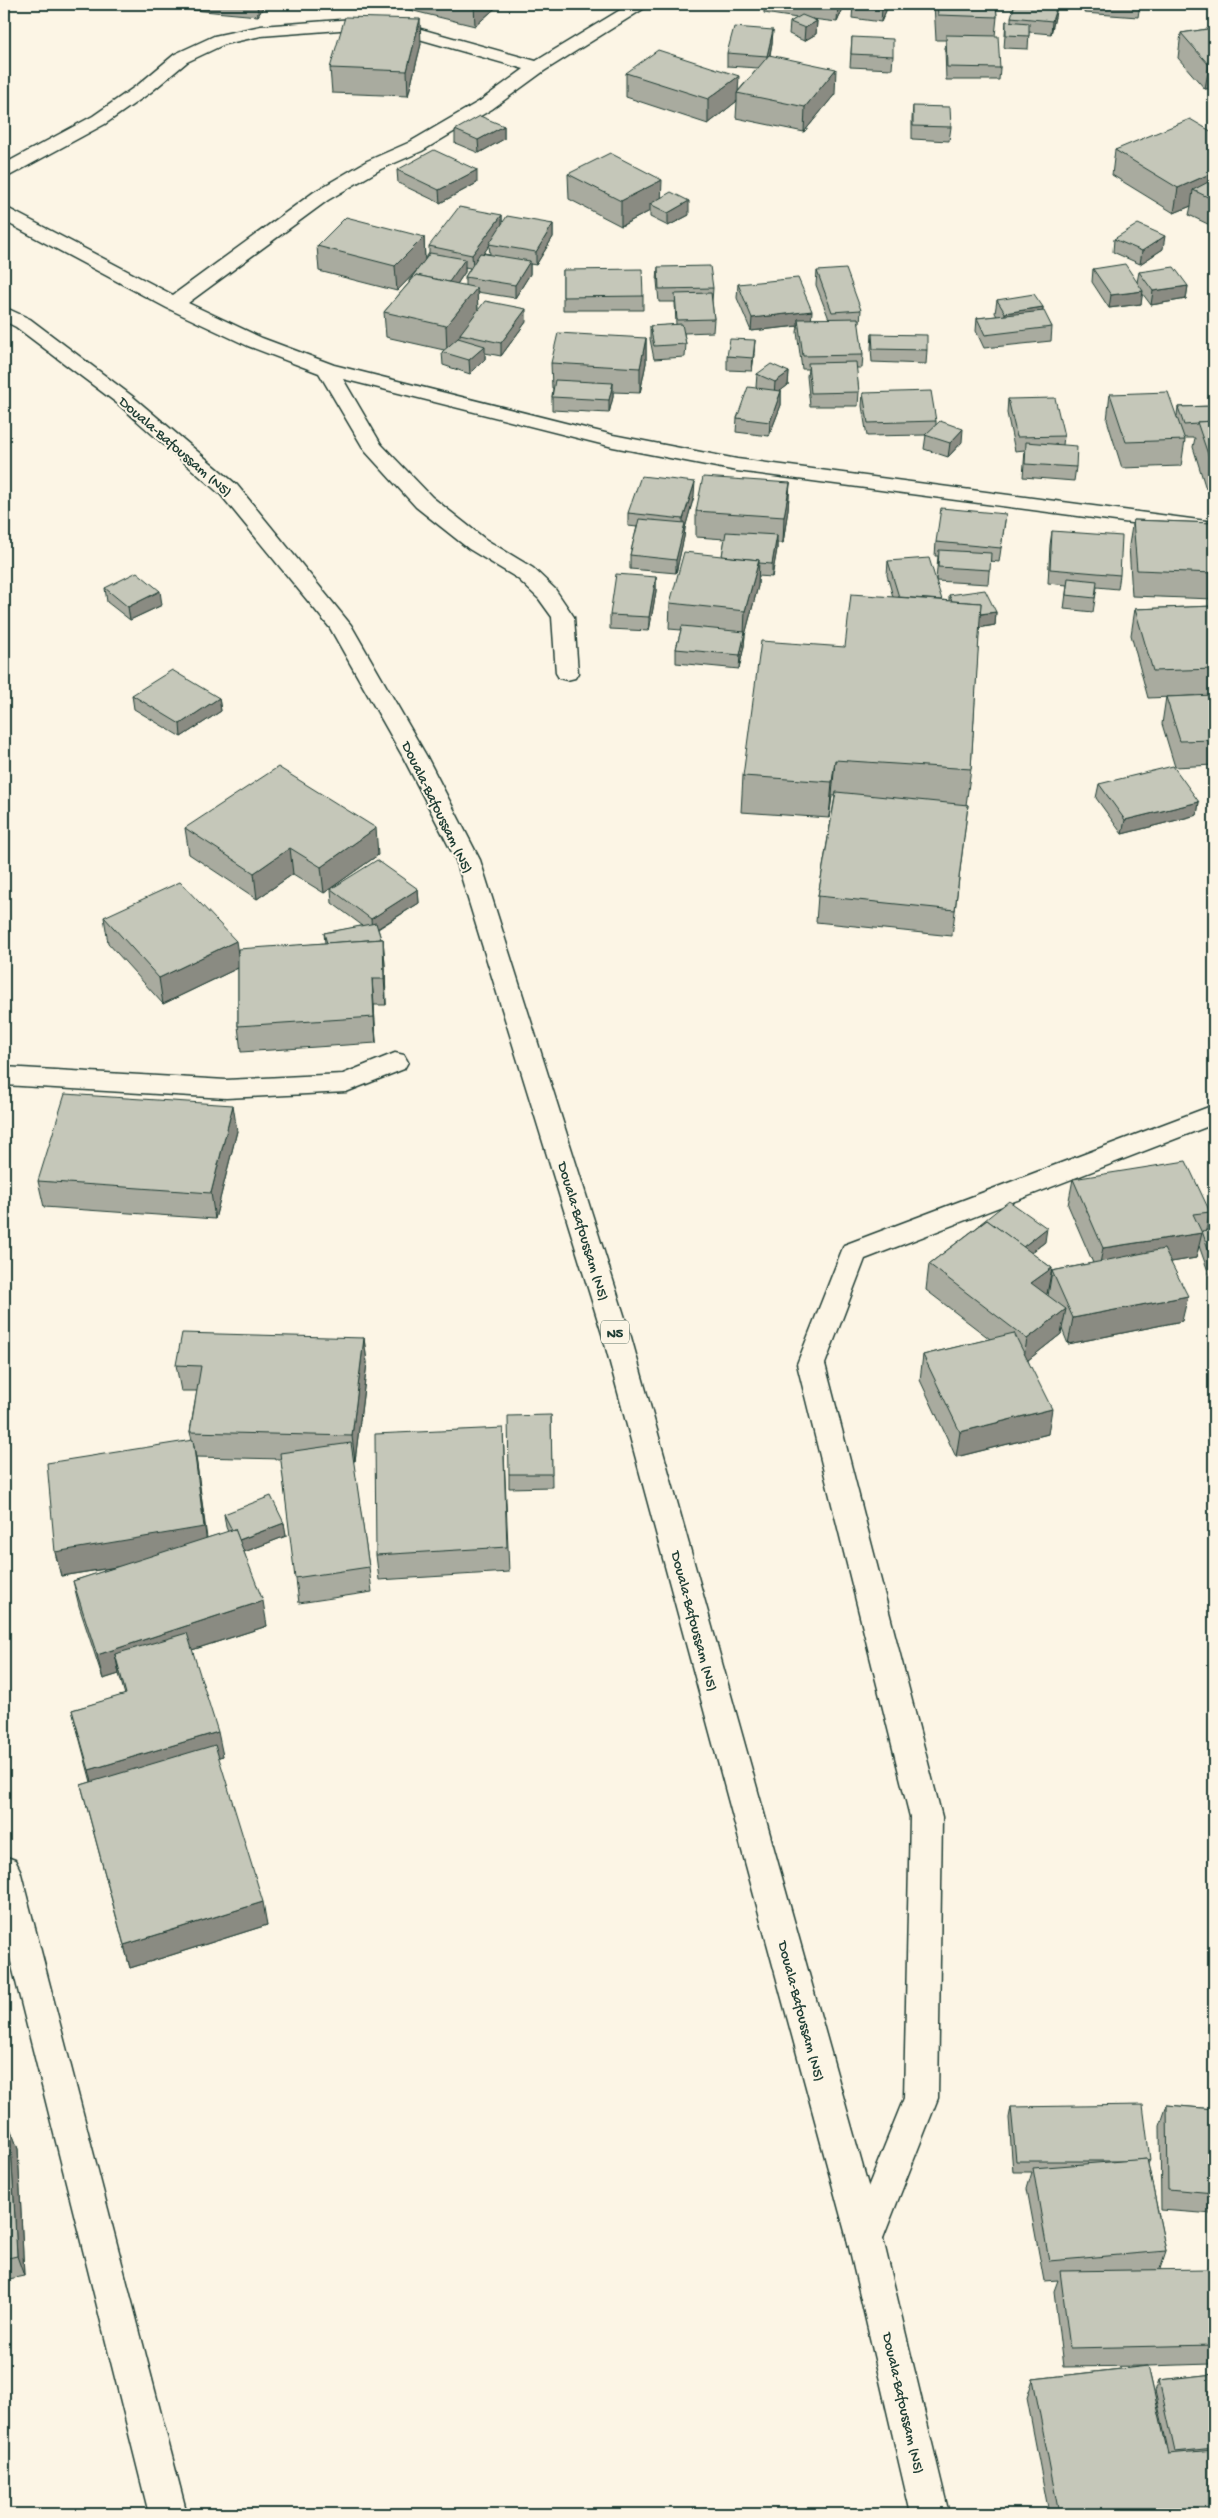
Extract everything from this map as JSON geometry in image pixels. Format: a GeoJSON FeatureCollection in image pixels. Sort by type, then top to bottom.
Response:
{"type":"FeatureCollection","features":[{"type":"Feature","properties":{"kind":"main road"},"geometry":{"type":"LineString","coordinates":[[174,304],[265,235],[321,196],[374,165],[415,147],[486,105],[538,67],[642,4]]}},
{"type":"Feature","properties":{"kind":"main road"},"geometry":{"type":"LineString","coordinates":[[4,171],[99,120],[145,88],[181,58],[220,40],[260,31],[353,24],[392,26],[538,67]]}},
{"type":"Feature","properties":{"kind":"main road"},"geometry":{"type":"LineString","coordinates":[[4,214],[174,304],[255,342],[327,369],[613,441],[737,465],[1214,528]]}},
{"type":"Feature","properties":{"kind":"main road","name":"Douala-Bafoussam (N5)"},"geometry":{"type":"LineString","coordinates":[[4,313],[23,323],[125,400],[229,490],[340,625],[416,757],[468,860],[617,1337],[865,2239],[930,2514]]}},
{"type":"Feature","properties":{"kind":"main road"},"geometry":{"type":"LineString","coordinates":[[327,369],[372,446],[424,502],[477,544],[525,573],[547,594],[563,617],[567,673]]}},
{"type":"Feature","properties":{"kind":"main road"},"geometry":{"type":"LineString","coordinates":[[4,1076],[226,1089],[346,1083],[395,1062]]}},
{"type":"Feature","properties":{"kind":"main road"},"geometry":{"type":"LineString","coordinates":[[865,2239],[921,2098],[926,1818],[811,1364],[854,1252],[1214,1114]]}},
{"type":"Feature","properties":{"kind":"main road"},"geometry":{"type":"LineString","coordinates":[[4,1870],[168,2514]]}},
{"type":"Feature","properties":{"kind":"building"},"geometry":{"type":"Polygon","coordinates":[[[854,4],[884,4],[882,9],[853,6],[854,4]]]}},
{"type":"Feature","properties":{"kind":"building"},"geometry":{"type":"Polygon","coordinates":[[[937,4],[996,4],[997,17],[938,15],[937,4]]]}},
{"type":"Feature","properties":{"kind":"building"},"geometry":{"type":"Polygon","coordinates":[[[1015,4],[1057,5],[1052,21],[1011,17],[1015,4]]]}},
{"type":"Feature","properties":{"kind":"building"},"geometry":{"type":"Polygon","coordinates":[[[802,15],[817,21],[805,28],[790,22],[802,15]]]}},
{"type":"Feature","properties":{"kind":"building"},"geometry":{"type":"Polygon","coordinates":[[[345,17],[420,19],[407,71],[330,68],[345,17]]]}},
{"type":"Feature","properties":{"kind":"building"},"geometry":{"type":"Polygon","coordinates":[[[1006,21],[1029,23],[1029,36],[1006,35],[1006,21]]]}},
{"type":"Feature","properties":{"kind":"building"},"geometry":{"type":"Polygon","coordinates":[[[734,27],[773,30],[767,56],[727,53],[734,27]]]}},
{"type":"Feature","properties":{"kind":"building"},"geometry":{"type":"Polygon","coordinates":[[[1214,28],[1214,64],[1209,65],[1181,33],[1214,28]]]}},
{"type":"Feature","properties":{"kind":"building"},"geometry":{"type":"Polygon","coordinates":[[[946,35],[998,36],[1000,68],[947,67],[946,35]]]}},
{"type":"Feature","properties":{"kind":"building"},"geometry":{"type":"Polygon","coordinates":[[[852,37],[893,39],[893,56],[851,54],[852,37]]]}},
{"type":"Feature","properties":{"kind":"building"},"geometry":{"type":"Polygon","coordinates":[[[658,50],[739,76],[708,99],[626,73],[658,50]]]}},
{"type":"Feature","properties":{"kind":"building"},"geometry":{"type":"Polygon","coordinates":[[[769,55],[836,69],[805,107],[737,93],[769,55]]]}},
{"type":"Feature","properties":{"kind":"building"},"geometry":{"type":"Polygon","coordinates":[[[913,106],[950,107],[951,127],[913,126],[913,106]]]}},
{"type":"Feature","properties":{"kind":"building"},"geometry":{"type":"Polygon","coordinates":[[[480,116],[504,126],[478,140],[455,130],[480,116]]]}},
{"type":"Feature","properties":{"kind":"building"},"geometry":{"type":"Polygon","coordinates":[[[1190,119],[1214,133],[1214,172],[1178,188],[1115,150],[1190,119]]]}},
{"type":"Feature","properties":{"kind":"building"},"geometry":{"type":"Polygon","coordinates":[[[434,150],[477,170],[439,190],[397,170],[434,150]]]}},
{"type":"Feature","properties":{"kind":"building"},"geometry":{"type":"Polygon","coordinates":[[[610,153],[662,180],[621,201],[568,174],[610,153]]]}},
{"type":"Feature","properties":{"kind":"building"},"geometry":{"type":"Polygon","coordinates":[[[1214,179],[1214,200],[1193,190],[1214,179]]]}},
{"type":"Feature","properties":{"kind":"building"},"geometry":{"type":"Polygon","coordinates":[[[671,192],[689,201],[668,213],[650,204],[671,192]]]}},
{"type":"Feature","properties":{"kind":"building"},"geometry":{"type":"Polygon","coordinates":[[[459,207],[502,215],[472,255],[429,246],[459,207]]]}},
{"type":"Feature","properties":{"kind":"building"},"geometry":{"type":"Polygon","coordinates":[[[507,216],[553,224],[536,252],[489,244],[507,216]]]}},
{"type":"Feature","properties":{"kind":"building"},"geometry":{"type":"Polygon","coordinates":[[[346,217],[424,237],[395,266],[317,246],[346,217]]]}},
{"type":"Feature","properties":{"kind":"building"},"geometry":{"type":"Polygon","coordinates":[[[1138,224],[1165,236],[1142,251],[1114,239],[1138,224]]]}},
{"type":"Feature","properties":{"kind":"building"},"geometry":{"type":"Polygon","coordinates":[[[430,253],[465,259],[449,282],[416,275],[409,281],[430,253]]]}},
{"type":"Feature","properties":{"kind":"building"},"geometry":{"type":"Polygon","coordinates":[[[480,253],[530,261],[515,285],[465,277],[480,253]]]}},
{"type":"Feature","properties":{"kind":"building"},"geometry":{"type":"Polygon","coordinates":[[[1125,264],[1143,291],[1111,295],[1093,269],[1125,264]]]}},
{"type":"Feature","properties":{"kind":"building"},"geometry":{"type":"Polygon","coordinates":[[[710,266],[713,288],[659,289],[658,267],[710,266]]]}},
{"type":"Feature","properties":{"kind":"building"},"geometry":{"type":"Polygon","coordinates":[[[1174,267],[1188,286],[1153,291],[1139,272],[1174,267]]]}},
{"type":"Feature","properties":{"kind":"building"},"geometry":{"type":"Polygon","coordinates":[[[642,269],[643,296],[563,297],[563,270],[642,269]]]}},
{"type":"Feature","properties":{"kind":"building"},"geometry":{"type":"Polygon","coordinates":[[[846,269],[861,310],[832,312],[817,271],[846,269]]]}},
{"type":"Feature","properties":{"kind":"building"},"geometry":{"type":"Polygon","coordinates":[[[416,275],[477,288],[446,326],[384,312],[416,275]]]}},
{"type":"Feature","properties":{"kind":"building"},"geometry":{"type":"Polygon","coordinates":[[[798,278],[812,311],[752,318],[738,284],[798,278]]]}},
{"type":"Feature","properties":{"kind":"building"},"geometry":{"type":"Polygon","coordinates":[[[711,293],[714,319],[677,320],[675,294],[711,293]]]}},
{"type":"Feature","properties":{"kind":"building"},"geometry":{"type":"Polygon","coordinates":[[[1034,294],[1043,307],[1005,313],[997,300],[1034,294]]]}},
{"type":"Feature","properties":{"kind":"building"},"geometry":{"type":"Polygon","coordinates":[[[485,301],[526,309],[501,343],[460,334],[485,301]]]}},
{"type":"Feature","properties":{"kind":"building"},"geometry":{"type":"Polygon","coordinates":[[[1044,311],[1052,327],[985,335],[977,318],[1044,311]]]}},
{"type":"Feature","properties":{"kind":"building"},"geometry":{"type":"Polygon","coordinates":[[[858,318],[863,355],[803,356],[798,319],[858,318]]]}},
{"type":"Feature","properties":{"kind":"building"},"geometry":{"type":"Polygon","coordinates":[[[682,324],[686,344],[654,346],[650,326],[682,324]]]}},
{"type":"Feature","properties":{"kind":"building"},"geometry":{"type":"Polygon","coordinates":[[[558,333],[646,338],[640,368],[551,363],[558,333]]]}},
{"type":"Feature","properties":{"kind":"building"},"geometry":{"type":"Polygon","coordinates":[[[872,334],[927,335],[927,350],[873,349],[872,334]]]}},
{"type":"Feature","properties":{"kind":"building"},"geometry":{"type":"Polygon","coordinates":[[[458,338],[485,346],[469,360],[442,352],[458,338]]]}},
{"type":"Feature","properties":{"kind":"building"},"geometry":{"type":"Polygon","coordinates":[[[730,339],[755,340],[753,358],[727,356],[730,339]]]}},
{"type":"Feature","properties":{"kind":"building"},"geometry":{"type":"Polygon","coordinates":[[[856,362],[859,392],[811,393],[808,363],[856,362]]]}},
{"type":"Feature","properties":{"kind":"building"},"geometry":{"type":"Polygon","coordinates":[[[771,364],[789,372],[775,382],[757,374],[771,364]]]}},
{"type":"Feature","properties":{"kind":"building"},"geometry":{"type":"Polygon","coordinates":[[[555,380],[613,383],[609,400],[552,397],[555,380]]]}},
{"type":"Feature","properties":{"kind":"building"},"geometry":{"type":"Polygon","coordinates":[[[748,387],[781,391],[770,422],[737,418],[748,387]]]}},
{"type":"Feature","properties":{"kind":"building"},"geometry":{"type":"Polygon","coordinates":[[[931,391],[936,421],[868,423],[863,393],[931,391]]]}},
{"type":"Feature","properties":{"kind":"building"},"geometry":{"type":"Polygon","coordinates":[[[1168,392],[1185,440],[1126,442],[1110,394],[1168,392]]]}},
{"type":"Feature","properties":{"kind":"building"},"geometry":{"type":"Polygon","coordinates":[[[1055,398],[1064,436],[1017,437],[1008,399],[1055,398]]]}},
{"type":"Feature","properties":{"kind":"building"},"geometry":{"type":"Polygon","coordinates":[[[1214,406],[1214,421],[1184,425],[1178,407],[1214,406]]]}},
{"type":"Feature","properties":{"kind":"building"},"geometry":{"type":"Polygon","coordinates":[[[940,421],[963,429],[950,443],[925,435],[940,421]]]}},
{"type":"Feature","properties":{"kind":"building"},"geometry":{"type":"Polygon","coordinates":[[[1214,421],[1214,463],[1211,463],[1197,422],[1214,421]]]}},
{"type":"Feature","properties":{"kind":"building"},"geometry":{"type":"Polygon","coordinates":[[[1026,442],[1077,446],[1076,467],[1025,464],[1026,442]]]}},
{"type":"Feature","properties":{"kind":"building"},"geometry":{"type":"Polygon","coordinates":[[[641,476],[695,482],[683,519],[628,513],[641,476]]]}},
{"type":"Feature","properties":{"kind":"building"},"geometry":{"type":"Polygon","coordinates":[[[703,477],[790,483],[784,517],[696,511],[703,477]]]}},
{"type":"Feature","properties":{"kind":"building"},"geometry":{"type":"Polygon","coordinates":[[[941,508],[1006,514],[1001,548],[936,542],[941,508]]]}},
{"type":"Feature","properties":{"kind":"building"},"geometry":{"type":"Polygon","coordinates":[[[639,519],[685,523],[676,560],[630,555],[639,519]]]}},
{"type":"Feature","properties":{"kind":"building"},"geometry":{"type":"Polygon","coordinates":[[[1133,520],[1214,523],[1214,573],[1137,570],[1133,520]]]}},
{"type":"Feature","properties":{"kind":"building"},"geometry":{"type":"Polygon","coordinates":[[[1052,531],[1122,536],[1120,575],[1050,569],[1052,531]]]}},
{"type":"Feature","properties":{"kind":"building"},"geometry":{"type":"Polygon","coordinates":[[[726,532],[777,535],[772,564],[759,563],[759,560],[722,556],[726,532]]]}},
{"type":"Feature","properties":{"kind":"building"},"geometry":{"type":"Polygon","coordinates":[[[939,550],[991,553],[990,570],[938,567],[939,550]]]}},
{"type":"Feature","properties":{"kind":"building"},"geometry":{"type":"Polygon","coordinates":[[[684,552],[759,560],[745,611],[670,603],[684,552]]]}},
{"type":"Feature","properties":{"kind":"building"},"geometry":{"type":"Polygon","coordinates":[[[929,558],[942,600],[899,597],[888,561],[929,558]]]}},
{"type":"Feature","properties":{"kind":"building"},"geometry":{"type":"Polygon","coordinates":[[[137,572],[160,591],[128,607],[105,588],[137,572]]]}},
{"type":"Feature","properties":{"kind":"building"},"geometry":{"type":"Polygon","coordinates":[[[616,574],[656,577],[649,617],[610,615],[616,574]]]}},
{"type":"Feature","properties":{"kind":"building"},"geometry":{"type":"Polygon","coordinates":[[[1068,578],[1097,581],[1095,598],[1066,595],[1068,578]]]}},
{"type":"Feature","properties":{"kind":"building"},"geometry":{"type":"Polygon","coordinates":[[[985,590],[996,612],[980,614],[981,603],[952,601],[949,595],[985,590]]]}},
{"type":"Feature","properties":{"kind":"building"},"geometry":{"type":"Polygon","coordinates":[[[851,594],[981,603],[971,769],[835,760],[832,782],[743,776],[761,641],[845,647],[851,594]]]}},
{"type":"Feature","properties":{"kind":"building"},"geometry":{"type":"Polygon","coordinates":[[[1214,606],[1214,669],[1153,671],[1135,609],[1214,606]]]}},
{"type":"Feature","properties":{"kind":"building"},"geometry":{"type":"Polygon","coordinates":[[[682,626],[745,632],[740,655],[676,649],[682,626]]]}},
{"type":"Feature","properties":{"kind":"building"},"geometry":{"type":"Polygon","coordinates":[[[172,670],[219,698],[180,724],[132,695],[172,670]]]}},
{"type":"Feature","properties":{"kind":"building"},"geometry":{"type":"Polygon","coordinates":[[[1214,695],[1214,740],[1180,741],[1166,697],[1214,695]]]}},
{"type":"Feature","properties":{"kind":"building"},"geometry":{"type":"Polygon","coordinates":[[[1173,766],[1199,802],[1125,820],[1099,784],[1173,766]]]}},
{"type":"Feature","properties":{"kind":"building"},"geometry":{"type":"Polygon","coordinates":[[[278,767],[376,828],[321,867],[290,848],[254,873],[185,828],[278,767]]]}},
{"type":"Feature","properties":{"kind":"building"},"geometry":{"type":"Polygon","coordinates":[[[836,792],[968,805],[955,910],[818,896],[836,792]]]}},
{"type":"Feature","properties":{"kind":"building"},"geometry":{"type":"Polygon","coordinates":[[[377,860],[418,889],[371,919],[331,889],[377,860]]]}},
{"type":"Feature","properties":{"kind":"building"},"geometry":{"type":"Polygon","coordinates":[[[180,882],[236,941],[159,978],[104,917],[180,882]]]}},
{"type":"Feature","properties":{"kind":"building"},"geometry":{"type":"Polygon","coordinates":[[[376,923],[381,939],[327,943],[324,933],[376,923]]]}},
{"type":"Feature","properties":{"kind":"building"},"geometry":{"type":"Polygon","coordinates":[[[383,939],[384,979],[372,979],[374,1017],[238,1026],[238,949],[383,939]]]}},
{"type":"Feature","properties":{"kind":"building"},"geometry":{"type":"Polygon","coordinates":[[[65,1094],[233,1105],[211,1193],[38,1181],[65,1094]]]}},
{"type":"Feature","properties":{"kind":"building"},"geometry":{"type":"Polygon","coordinates":[[[1186,1161],[1210,1212],[1193,1214],[1202,1233],[1103,1248],[1073,1179],[1186,1161]]]}},
{"type":"Feature","properties":{"kind":"building"},"geometry":{"type":"Polygon","coordinates":[[[1009,1201],[1047,1228],[1023,1247],[987,1220],[980,1224],[1009,1201]]]}},
{"type":"Feature","properties":{"kind":"building"},"geometry":{"type":"Polygon","coordinates":[[[987,1220],[1052,1268],[1031,1283],[1066,1309],[1027,1339],[929,1264],[987,1220]]]}},
{"type":"Feature","properties":{"kind":"building"},"geometry":{"type":"Polygon","coordinates":[[[1214,1229],[1214,1266],[1202,1231],[1214,1229]]]}},
{"type":"Feature","properties":{"kind":"building"},"geometry":{"type":"Polygon","coordinates":[[[1164,1249],[1188,1296],[1073,1318],[1052,1271],[1164,1249]]]}},
{"type":"Feature","properties":{"kind":"building"},"geometry":{"type":"Polygon","coordinates":[[[182,1333],[364,1338],[352,1436],[190,1432],[201,1366],[176,1365],[182,1333]]]}},
{"type":"Feature","properties":{"kind":"building"},"geometry":{"type":"Polygon","coordinates":[[[1014,1333],[1052,1409],[960,1432],[923,1355],[1014,1333]]]}},
{"type":"Feature","properties":{"kind":"building"},"geometry":{"type":"Polygon","coordinates":[[[551,1415],[552,1474],[509,1474],[508,1416],[551,1415]]]}},
{"type":"Feature","properties":{"kind":"building"},"geometry":{"type":"Polygon","coordinates":[[[503,1428],[507,1547],[376,1555],[375,1434],[503,1428]]]}},
{"type":"Feature","properties":{"kind":"building"},"geometry":{"type":"Polygon","coordinates":[[[193,1440],[204,1527],[55,1552],[47,1463],[193,1440]]]}},
{"type":"Feature","properties":{"kind":"building"},"geometry":{"type":"Polygon","coordinates":[[[351,1443],[369,1567],[295,1578],[280,1453],[351,1443]]]}},
{"type":"Feature","properties":{"kind":"building"},"geometry":{"type":"Polygon","coordinates":[[[271,1496],[284,1523],[239,1540],[235,1529],[232,1530],[224,1514],[271,1496]]]}},
{"type":"Feature","properties":{"kind":"building"},"geometry":{"type":"Polygon","coordinates":[[[235,1529],[263,1601],[97,1655],[73,1581],[235,1529]]]}},
{"type":"Feature","properties":{"kind":"building"},"geometry":{"type":"Polygon","coordinates":[[[187,1633],[218,1732],[89,1770],[72,1710],[126,1694],[115,1654],[187,1633]]]}},
{"type":"Feature","properties":{"kind":"building"},"geometry":{"type":"Polygon","coordinates":[[[215,1745],[263,1902],[124,1945],[81,1785],[215,1745]]]}},
{"type":"Feature","properties":{"kind":"building"},"geometry":{"type":"Polygon","coordinates":[[[1143,2105],[1150,2160],[1148,2161],[1147,2159],[1128,2161],[1016,2161],[1011,2107],[1143,2105]]]}},
{"type":"Feature","properties":{"kind":"building"},"geometry":{"type":"Polygon","coordinates":[[[1167,2105],[1214,2109],[1214,2193],[1168,2189],[1167,2105]]]}},
{"type":"Feature","properties":{"kind":"building"},"geometry":{"type":"Polygon","coordinates":[[[10,2128],[17,2256],[4,2259],[4,2129],[10,2128]]]}},
{"type":"Feature","properties":{"kind":"building"},"geometry":{"type":"Polygon","coordinates":[[[1147,2159],[1166,2251],[1049,2261],[1033,2168],[1147,2159]]]}},
{"type":"Feature","properties":{"kind":"building"},"geometry":{"type":"Polygon","coordinates":[[[1208,2269],[1214,2316],[1214,2345],[1070,2348],[1060,2271],[1208,2269]]]}},
{"type":"Feature","properties":{"kind":"building"},"geometry":{"type":"Polygon","coordinates":[[[1148,2366],[1168,2454],[1214,2450],[1214,2514],[1059,2514],[1033,2379],[1148,2366]]]}},
{"type":"Feature","properties":{"kind":"building"},"geometry":{"type":"Polygon","coordinates":[[[1214,2374],[1214,2448],[1175,2452],[1159,2380],[1214,2374]]]}}]}
